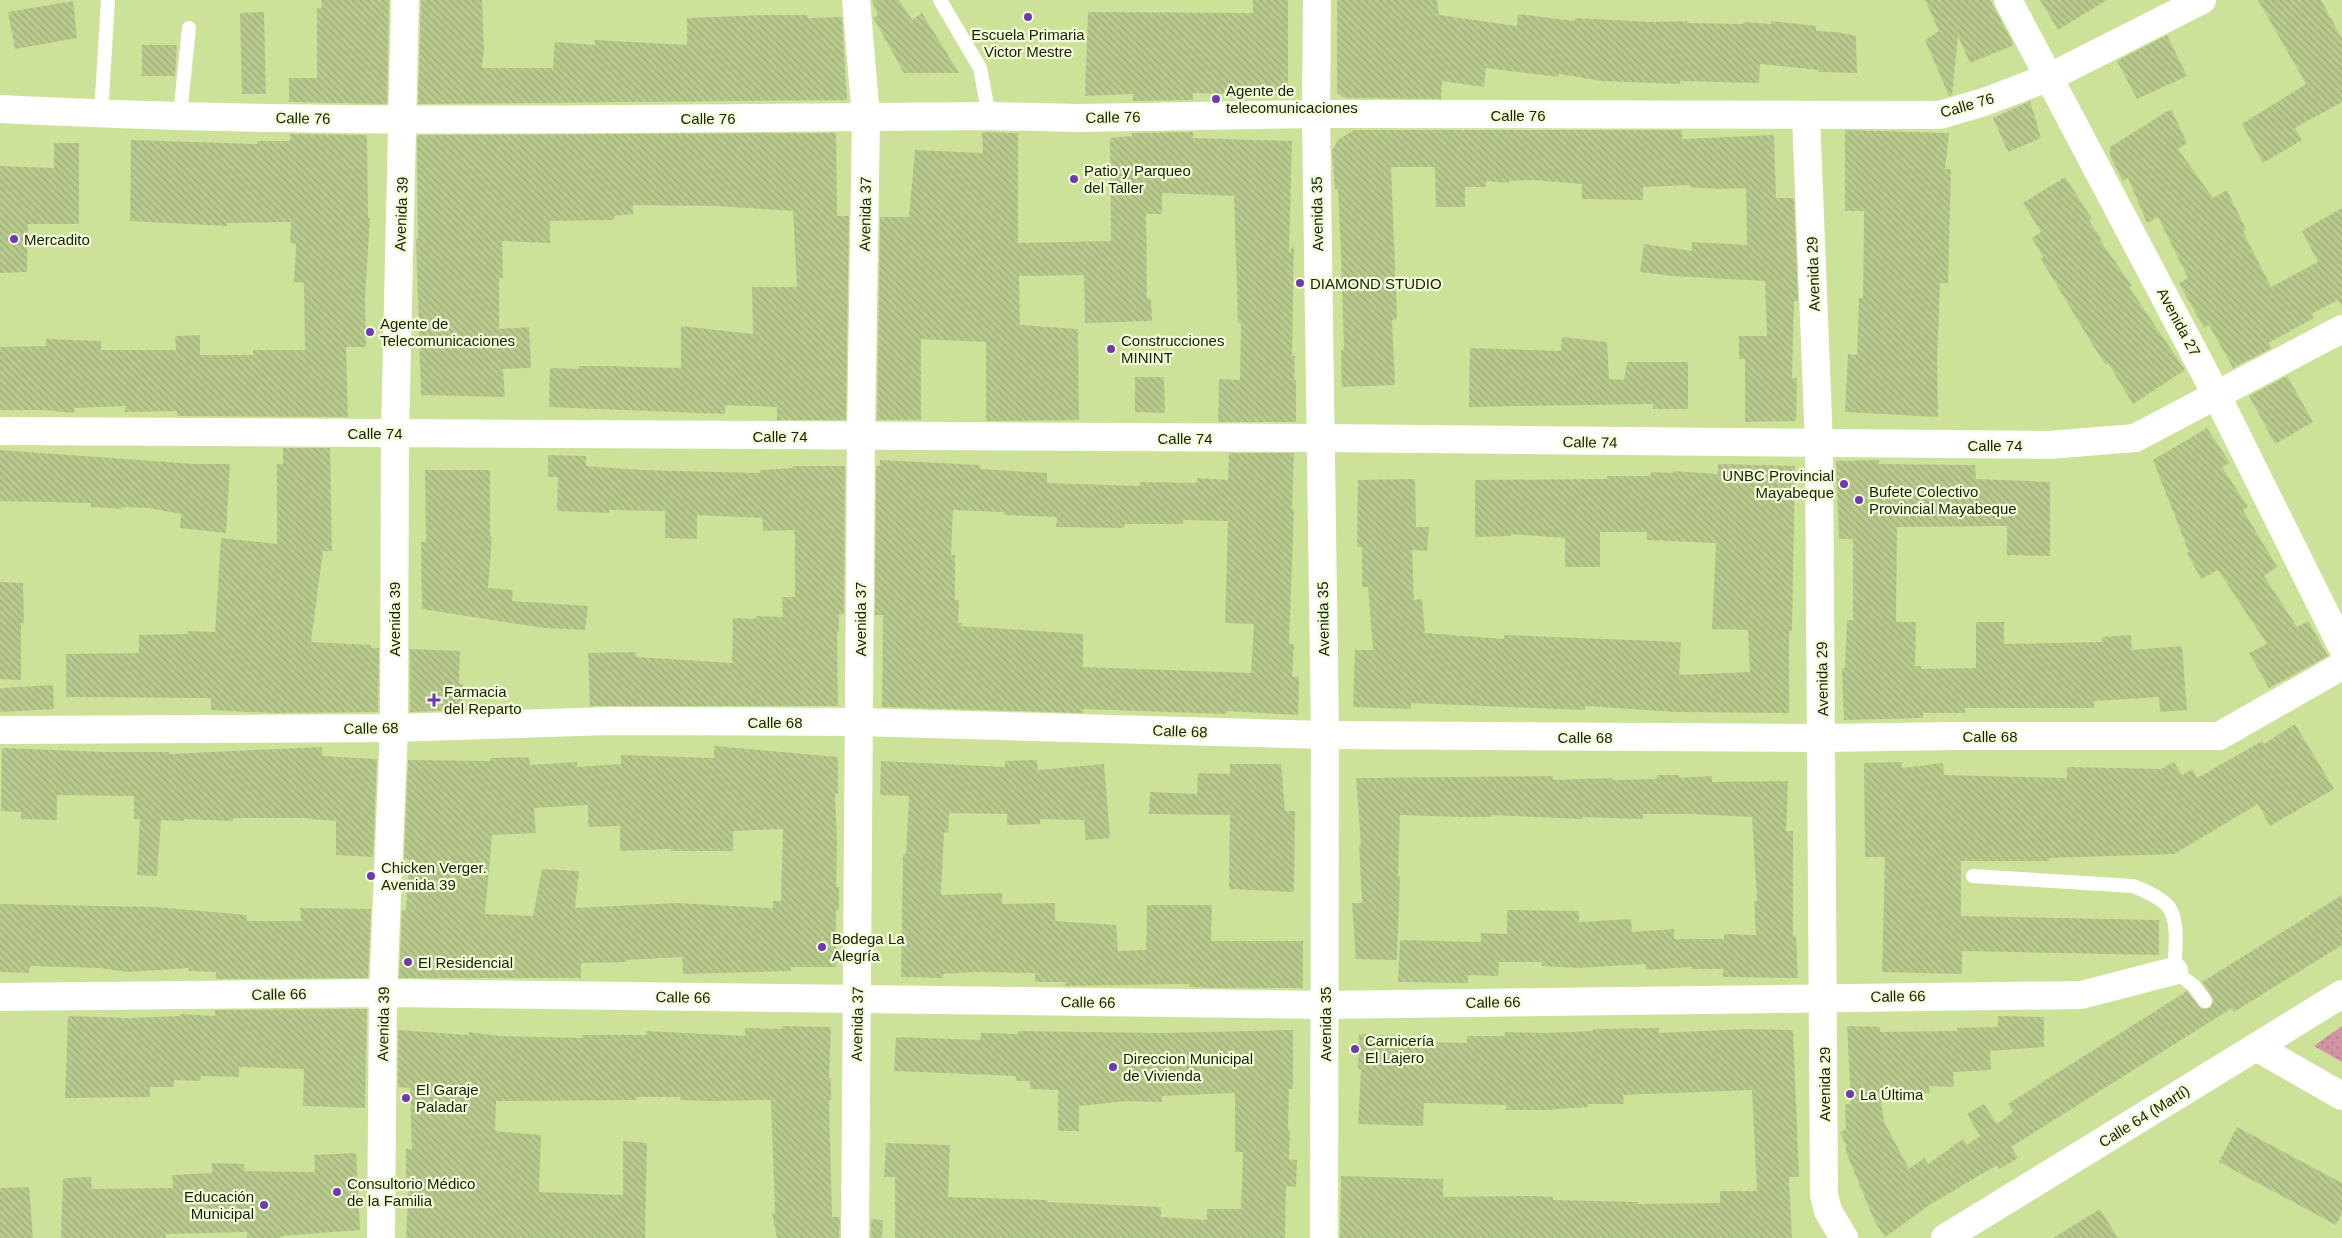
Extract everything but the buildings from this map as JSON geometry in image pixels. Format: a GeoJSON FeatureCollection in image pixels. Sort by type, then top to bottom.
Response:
{"type":"FeatureCollection","features":[{"type":"Feature","properties":{"kind":"street","name":"Avenida 39"},"geometry":{"type":"LineString","coordinates":[[382,1238],[383,993],[394,728],[395,433],[404,120],[405,0]]}},
{"type":"Feature","properties":{"kind":"street","name":"Avenida 37"},"geometry":{"type":"LineString","coordinates":[[855,1238],[861,436],[866,117],[856,0]]}},
{"type":"Feature","properties":{"kind":"street","name":"Avenida 35"},"geometry":{"type":"LineString","coordinates":[[1318,0],[1316,114],[1325,735],[1324,1238]]}},
{"type":"Feature","properties":{"kind":"street","name":"Avenida 27"},"geometry":{"type":"LineString","coordinates":[[2008,0],[2218,396],[2342,647]]}},
{"type":"Feature","properties":{"kind":"street","name":"Calle 76"},"geometry":{"type":"LineString","coordinates":[[0,109],[101,114],[404,120],[990,116],[1078,118],[1316,114],[1940,115],[1984,102],[2050,77],[2202,0]]}},
{"type":"Feature","properties":{"kind":"street","name":"Avenida 29"},"geometry":{"type":"LineString","coordinates":[[1806,116],[1820,444],[1824,1195],[1828,1210],[1844,1238]]}},
{"type":"Feature","properties":{"kind":"street","name":"Calle 74"},"geometry":{"type":"LineString","coordinates":[[0,431],[1320,438],[2049,445],[2135,438],[2218,396],[2342,329]]}},
{"type":"Feature","properties":{"kind":"street","name":"Calle 68"},"geometry":{"type":"LineString","coordinates":[[0,730],[394,728],[609,721],[859,722],[1325,735],[1823,738],[2219,736],[2342,666]]}},
{"type":"Feature","properties":{"kind":"street","name":"Calle 66"},"geometry":{"type":"LineString","coordinates":[[0,997],[383,993],[1325,1005],[1823,997],[2081,996],[2174,971]]}},
{"type":"Feature","properties":{"kind":"street","name":"Calle 64 (Martí)"},"geometry":{"type":"LineString","coordinates":[[1945,1238],[2342,994]]}},
{"type":"Feature","properties":{"kind":"street"},"geometry":{"type":"LineString","coordinates":[[2256,1047],[2342,1096]]}},
{"type":"Feature","properties":{"kind":"lane"},"geometry":{"type":"LineString","coordinates":[[101,114],[108,0]]}},
{"type":"Feature","properties":{"kind":"lane"},"geometry":{"type":"LineString","coordinates":[[940,0],[980,68],[990,116]]}},
{"type":"Feature","properties":{"kind":"lane"},"geometry":{"type":"LineString","coordinates":[[180,115],[189,28]]}},
{"type":"Feature","properties":{"kind":"lane"},"geometry":{"type":"LineString","coordinates":[[1973,876],[2133,886],[2153,895],[2169,906],[2174,923],[2176,944],[2174,971],[2194,986],[2204,1001]]}},
{"type":"Feature","properties":{"kind":"shaded area"},"geometry":{"type":"Polygon","coordinates":[[[2342,1026],[2342,1062],[2314,1046],[2342,1026]]]}},
{"type":"Feature","properties":{"kind":"place","name":"Escuela Primaria Victor Mestre"},"geometry":{"type":"Point","coordinates":[1028,17]}},
{"type":"Feature","properties":{"kind":"place","name":"Agente de telecomunicaciones"},"geometry":{"type":"Point","coordinates":[1216,99]}},
{"type":"Feature","properties":{"kind":"place","name":"Patio y Parqueo del Taller"},"geometry":{"type":"Point","coordinates":[1074,179]}},
{"type":"Feature","properties":{"kind":"place","name":"Mercadito"},"geometry":{"type":"Point","coordinates":[14,239]}},
{"type":"Feature","properties":{"kind":"place","name":"DIAMOND STUDIO"},"geometry":{"type":"Point","coordinates":[1300,283]}},
{"type":"Feature","properties":{"kind":"place","name":"Agente de Telecomunicaciones"},"geometry":{"type":"Point","coordinates":[370,332]}},
{"type":"Feature","properties":{"kind":"place","name":"Construcciones MININT"},"geometry":{"type":"Point","coordinates":[1111,349]}},
{"type":"Feature","properties":{"kind":"place","name":"UNBC Provincial Mayabeque"},"geometry":{"type":"Point","coordinates":[1844,484]}},
{"type":"Feature","properties":{"kind":"place","name":"Bufete Colectivo Provincial Mayabeque"},"geometry":{"type":"Point","coordinates":[1859,500]}},
{"type":"Feature","properties":{"kind":"place","name":"Farmacia del Reparto"},"geometry":{"type":"Point","coordinates":[434,700]}},
{"type":"Feature","properties":{"kind":"place","name":"Chicken Verger. Avenida 39"},"geometry":{"type":"Point","coordinates":[371,876]}},
{"type":"Feature","properties":{"kind":"place","name":"Bodega La Alegría"},"geometry":{"type":"Point","coordinates":[822,947]}},
{"type":"Feature","properties":{"kind":"place","name":"El Residencial"},"geometry":{"type":"Point","coordinates":[408,962]}},
{"type":"Feature","properties":{"kind":"place","name":"Carnicería El Lajero"},"geometry":{"type":"Point","coordinates":[1355,1049]}},
{"type":"Feature","properties":{"kind":"place","name":"Direccion Municipal de Vivienda"},"geometry":{"type":"Point","coordinates":[1113,1067]}},
{"type":"Feature","properties":{"kind":"place","name":"La Última"},"geometry":{"type":"Point","coordinates":[1850,1094]}},
{"type":"Feature","properties":{"kind":"place","name":"El Garaje Paladar"},"geometry":{"type":"Point","coordinates":[406,1098]}},
{"type":"Feature","properties":{"kind":"place","name":"Consultorio Médico de la Familia"},"geometry":{"type":"Point","coordinates":[337,1192]}},
{"type":"Feature","properties":{"kind":"place","name":"Educación Municipal"},"geometry":{"type":"Point","coordinates":[264,1205]}}]}
